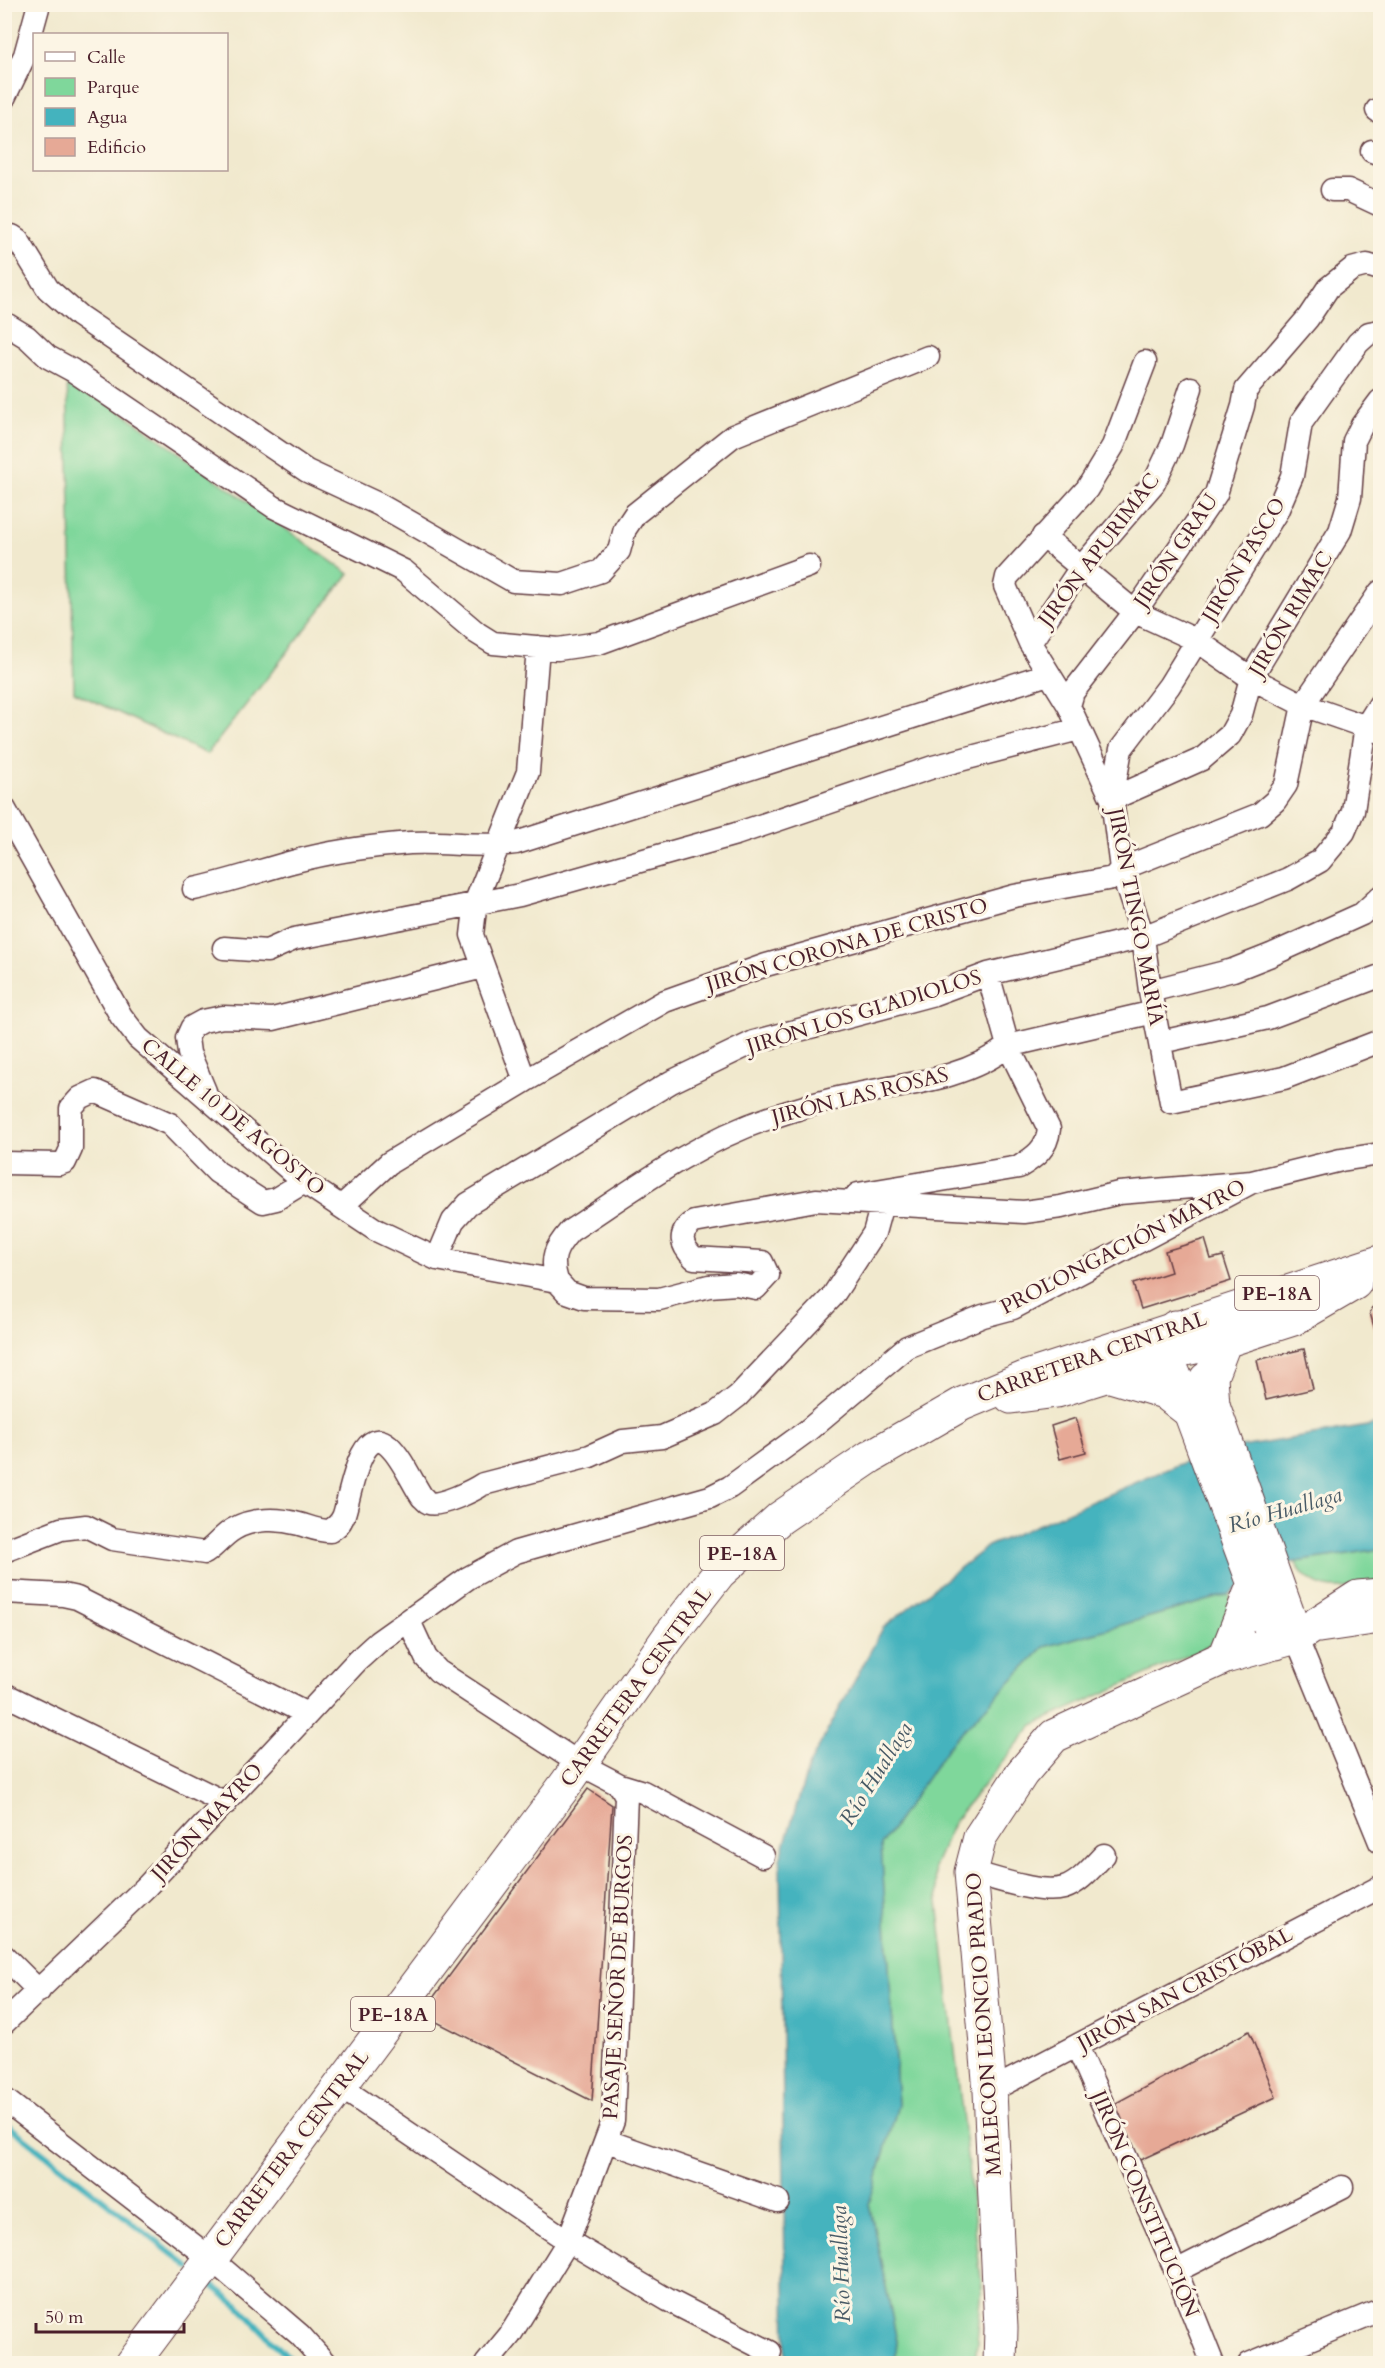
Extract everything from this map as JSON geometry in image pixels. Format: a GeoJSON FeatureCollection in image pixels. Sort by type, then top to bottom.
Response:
{"type":"FeatureCollection","features":[{"type":"Feature","properties":{"kind":"main road","name":"CARRETERA CENTRAL"},"geometry":{"type":"LineString","coordinates":[[132,2364],[580,1764],[668,1638],[719,1573],[780,1518],[880,1452],[962,1404],[1027,1377],[1191,1341],[1380,1262]]}},
{"type":"Feature","properties":{"kind":"main road","name":"PE-18A"},"geometry":{"type":"LineString","coordinates":[[962,1404],[1057,1391],[1107,1375],[1191,1341],[1293,1319],[1380,1268]]}},
{"type":"Feature","properties":{"kind":"main road"},"geometry":{"type":"LineString","coordinates":[[1191,1341],[1205,1417],[1259,1580],[1295,1636],[1358,1597],[1380,1595]]}},
{"type":"Feature","properties":{"kind":"main road"},"geometry":{"type":"LineString","coordinates":[[1191,1341],[1210,1377],[1205,1417]]}},
{"type":"Feature","properties":{"kind":"main road"},"geometry":{"type":"LineString","coordinates":[[1107,1375],[1164,1392],[1205,1417]]}},
{"type":"Feature","properties":{"kind":"main road"},"geometry":{"type":"LineString","coordinates":[[1225,1657],[1259,1580]]}},
{"type":"Feature","properties":{"kind":"main road","name":"MALECON LEONCIO PRADO"},"geometry":{"type":"LineString","coordinates":[[1000,2364],[1001,2328],[990,2091],[971,1872],[980,1837],[1022,1773],[1054,1736],[1225,1657],[1295,1636],[1380,1617]]}},
{"type":"Feature","properties":{"kind":"street"},"geometry":{"type":"LineString","coordinates":[[4,98],[15,57],[39,4]]}},
{"type":"Feature","properties":{"kind":"street"},"geometry":{"type":"LineString","coordinates":[[1332,190],[1348,190],[1380,205]]}},
{"type":"Feature","properties":{"kind":"street"},"geometry":{"type":"LineString","coordinates":[[4,239],[12,236],[18,240],[48,290],[79,316],[307,471],[378,504],[513,581],[562,584],[600,571],[619,550],[625,529],[635,514],[733,436],[928,357]]}},
{"type":"Feature","properties":{"kind":"street","name":"JIRÓN GRAU"},"geometry":{"type":"LineString","coordinates":[[1069,706],[1073,692],[1135,612],[1216,494],[1246,390],[1308,318],[1328,288],[1352,269],[1368,265],[1380,269]]}},
{"type":"Feature","properties":{"kind":"street"},"geometry":{"type":"LineString","coordinates":[[4,322],[27,337],[48,357],[72,370],[274,507],[405,571],[477,633],[493,643],[571,648],[599,642],[809,566]]}},
{"type":"Feature","properties":{"kind":"street","name":"JIRÓN PASCO"},"geometry":{"type":"LineString","coordinates":[[1112,799],[1121,749],[1169,686],[1277,511],[1292,476],[1301,423],[1358,343],[1369,333],[1380,331]]}},
{"type":"Feature","properties":{"kind":"street"},"geometry":{"type":"LineString","coordinates":[[1145,362],[1104,462],[1088,489],[1043,536],[1080,569],[1135,612],[1196,640],[1251,678],[1303,705],[1373,729],[1380,704]]}},
{"type":"Feature","properties":{"kind":"street","name":"JIRÓN APURIMAC"},"geometry":{"type":"LineString","coordinates":[[1030,643],[1080,569],[1154,483],[1172,445],[1191,388]]}},
{"type":"Feature","properties":{"kind":"street","name":"JIRÓN RIMAC"},"geometry":{"type":"LineString","coordinates":[[1112,799],[1202,759],[1230,735],[1241,715],[1251,678],[1340,531],[1350,498],[1354,441],[1362,425],[1380,401]]}},
{"type":"Feature","properties":{"kind":"street","name":"JIRÓN TINGO MARÍA"},"geometry":{"type":"LineString","coordinates":[[1043,536],[1007,577],[1005,586],[1030,643],[1069,706],[1112,799],[1121,869],[1143,937],[1152,1002],[1172,1102],[1284,1078],[1380,1041]]}},
{"type":"Feature","properties":{"kind":"street"},"geometry":{"type":"LineString","coordinates":[[1303,705],[1380,592]]}},
{"type":"Feature","properties":{"kind":"street"},"geometry":{"type":"LineString","coordinates":[[525,1081],[472,935],[476,901],[528,772],[538,647]]}},
{"type":"Feature","properties":{"kind":"street"},"geometry":{"type":"LineString","coordinates":[[194,889],[249,877],[293,862],[363,849],[412,843],[499,845],[516,843],[787,759],[1048,674]]}},
{"type":"Feature","properties":{"kind":"street","name":"JIRÓN CORONA DE CRISTO"},"geometry":{"type":"LineString","coordinates":[[342,1206],[388,1162],[666,1001],[766,965],[1014,896],[1113,878],[1121,869],[1252,818],[1275,801],[1286,785],[1303,705]]}},
{"type":"Feature","properties":{"kind":"street"},"geometry":{"type":"LineString","coordinates":[[224,948],[267,951],[294,939],[476,901],[520,895],[736,834],[933,767],[1079,729]]}},
{"type":"Feature","properties":{"kind":"street","name":"JIRÓN LOS GLADIOLOS"},"geometry":{"type":"LineString","coordinates":[[437,1259],[453,1221],[468,1204],[671,1082],[754,1042],[934,994],[988,974],[1143,937],[1288,879],[1320,861],[1344,832],[1353,811],[1373,729]]}},
{"type":"Feature","properties":{"kind":"street","name":"CALLE 10 DE AGOSTO"},"geometry":{"type":"LineString","coordinates":[[4,808],[121,1016],[138,1038],[304,1182],[376,1230],[437,1259],[557,1281],[567,1292],[584,1298],[659,1299],[709,1286],[736,1284],[756,1287],[768,1275],[762,1263],[694,1258],[683,1247],[681,1239],[685,1228],[694,1222],[816,1200],[1024,1212],[1061,1207],[1119,1192],[1252,1182]]}},
{"type":"Feature","properties":{"kind":"street","name":"JIRÓN LAS ROSAS"},"geometry":{"type":"LineString","coordinates":[[557,1281],[552,1265],[556,1247],[570,1231],[678,1159],[767,1119],[846,1096],[936,1079],[994,1057],[1008,1046],[1152,1002],[1271,955],[1362,914],[1380,897]]}},
{"type":"Feature","properties":{"kind":"street"},"geometry":{"type":"LineString","coordinates":[[208,1098],[195,1071],[187,1038],[192,1027],[203,1021],[223,1017],[273,1019],[483,967]]}},
{"type":"Feature","properties":{"kind":"street"},"geometry":{"type":"LineString","coordinates":[[816,1200],[1019,1167],[1035,1157],[1048,1142],[1049,1129],[1008,1046],[988,974]]}},
{"type":"Feature","properties":{"kind":"street"},"geometry":{"type":"LineString","coordinates":[[1161,1042],[1268,1018],[1380,976]]}},
{"type":"Feature","properties":{"kind":"street"},"geometry":{"type":"LineString","coordinates":[[4,1163],[59,1164],[65,1162],[71,1149],[71,1108],[80,1098],[95,1091],[170,1124],[217,1172],[263,1202],[276,1199],[304,1182]]}},
{"type":"Feature","properties":{"kind":"street","name":"PROLONGACIÓN MAYRO"},"geometry":{"type":"LineString","coordinates":[[409,1621],[468,1578],[516,1552],[710,1497],[730,1487],[807,1431],[908,1347],[983,1316],[1013,1308],[1252,1182],[1341,1160],[1380,1154]]}},
{"type":"Feature","properties":{"kind":"street"},"geometry":{"type":"LineString","coordinates":[[4,1551],[61,1529],[76,1526],[86,1526],[112,1539],[205,1553],[231,1530],[243,1524],[273,1519],[298,1523],[318,1531],[330,1531],[344,1516],[360,1459],[371,1444],[376,1442],[390,1446],[422,1497],[430,1503],[438,1503],[474,1490],[483,1484],[590,1456],[623,1440],[646,1441],[678,1431],[715,1414],[738,1396],[832,1297],[874,1233],[882,1204]]}},
{"type":"Feature","properties":{"kind":"street"},"geometry":{"type":"LineString","coordinates":[[4,1592],[63,1595],[77,1599],[307,1714]]}},
{"type":"Feature","properties":{"kind":"street"},"geometry":{"type":"LineString","coordinates":[[409,1621],[426,1658],[438,1671],[580,1764],[620,1785],[643,1791],[763,1856]]}},
{"type":"Feature","properties":{"kind":"street","name":"JIRÓN MAYRO"},"geometry":{"type":"LineString","coordinates":[[4,2024],[147,1886],[307,1714],[378,1642],[409,1621]]}},
{"type":"Feature","properties":{"kind":"street"},"geometry":{"type":"LineString","coordinates":[[1295,1636],[1380,1842]]}},
{"type":"Feature","properties":{"kind":"street"},"geometry":{"type":"LineString","coordinates":[[4,1694],[225,1803]]}},
{"type":"Feature","properties":{"kind":"street","name":"PASAJE SEÑOR DE BURGOS"},"geometry":{"type":"LineString","coordinates":[[486,2364],[510,2335],[568,2241],[613,2121],[626,1796],[620,1785]]}},
{"type":"Feature","properties":{"kind":"street"},"geometry":{"type":"LineString","coordinates":[[971,1872],[1042,1888],[1063,1889],[1076,1882],[1104,1855]]}},
{"type":"Feature","properties":{"kind":"street","name":"JIRÓN SAN CRISTÓBAL"},"geometry":{"type":"LineString","coordinates":[[990,2091],[1380,1887]]}},
{"type":"Feature","properties":{"kind":"street"},"geometry":{"type":"LineString","coordinates":[[4,1956],[39,1991]]}},
{"type":"Feature","properties":{"kind":"street","name":"JIRÓN CONSTITUCIÓN"},"geometry":{"type":"LineString","coordinates":[[1077,2046],[1176,2271],[1213,2364]]}},
{"type":"Feature","properties":{"kind":"street"},"geometry":{"type":"LineString","coordinates":[[339,2086],[568,2241],[668,2300],[770,2352]]}},
{"type":"Feature","properties":{"kind":"street"},"geometry":{"type":"LineString","coordinates":[[4,2099],[300,2336],[326,2364]]}},
{"type":"Feature","properties":{"kind":"street"},"geometry":{"type":"LineString","coordinates":[[607,2141],[778,2201]]}},
{"type":"Feature","properties":{"kind":"street"},"geometry":{"type":"LineString","coordinates":[[1176,2271],[1342,2187]]}},
{"type":"Feature","properties":{"kind":"street"},"geometry":{"type":"LineString","coordinates":[[1249,2364],[1380,2310]]}},
{"type":"Feature","properties":{"kind":"green space"},"geometry":{"type":"Polygon","coordinates":[[[67,373],[349,574],[207,754],[74,692],[67,373]]]}},
{"type":"Feature","properties":{"kind":"green space"},"geometry":{"type":"Polygon","coordinates":[[[1380,1549],[1380,1581],[1343,1588],[1322,1586],[1312,1581],[1295,1562],[1380,1549]]]}},
{"type":"Feature","properties":{"kind":"green space"},"geometry":{"type":"Polygon","coordinates":[[[1230,1594],[1230,1610],[1225,1624],[1207,1647],[1033,1725],[954,1821],[934,1867],[982,2288],[975,2363],[895,2363],[897,2341],[869,2204],[898,2105],[881,1845],[950,1744],[1044,1647],[1230,1594]]]}},
{"type":"Feature","properties":{"kind":"water","name":"Río Huallaga"},"geometry":{"type":"Polygon","coordinates":[[[1380,1424],[1380,1549],[1270,1566],[1230,1594],[1044,1647],[950,1744],[881,1845],[898,2105],[869,2204],[897,2341],[895,2363],[786,2363],[780,1859],[809,1765],[883,1628],[988,1546],[1205,1453],[1380,1424]]]}},
{"type":"Feature","properties":{"kind":"building"},"geometry":{"type":"Polygon","coordinates":[[[1205,1239],[1211,1259],[1223,1256],[1231,1281],[1141,1309],[1133,1284],[1171,1272],[1165,1251],[1205,1239]]]}},
{"type":"Feature","properties":{"kind":"building"},"geometry":{"type":"Polygon","coordinates":[[[1380,1304],[1380,1347],[1370,1313],[1373,1307],[1380,1304]]]}},
{"type":"Feature","properties":{"kind":"building"},"geometry":{"type":"Polygon","coordinates":[[[1304,1349],[1313,1389],[1266,1400],[1257,1360],[1304,1349]]]}},
{"type":"Feature","properties":{"kind":"building"},"geometry":{"type":"Polygon","coordinates":[[[1076,1418],[1086,1452],[1060,1459],[1051,1426],[1076,1418]]]}},
{"type":"Feature","properties":{"kind":"building"},"geometry":{"type":"Polygon","coordinates":[[[588,1789],[612,1805],[592,2101],[421,2014],[588,1789]]]}},
{"type":"Feature","properties":{"kind":"building"},"geometry":{"type":"Polygon","coordinates":[[[1249,2031],[1276,2097],[1138,2161],[1114,2104],[1249,2031]]]}},
{"type":"Feature","properties":{"kind":"waterway"},"geometry":{"type":"LineString","coordinates":[[4,2122],[190,2268]]}},
{"type":"Feature","properties":{"kind":"waterway"},"geometry":{"type":"LineString","coordinates":[[205,2280],[239,2306],[294,2364]]}}]}
